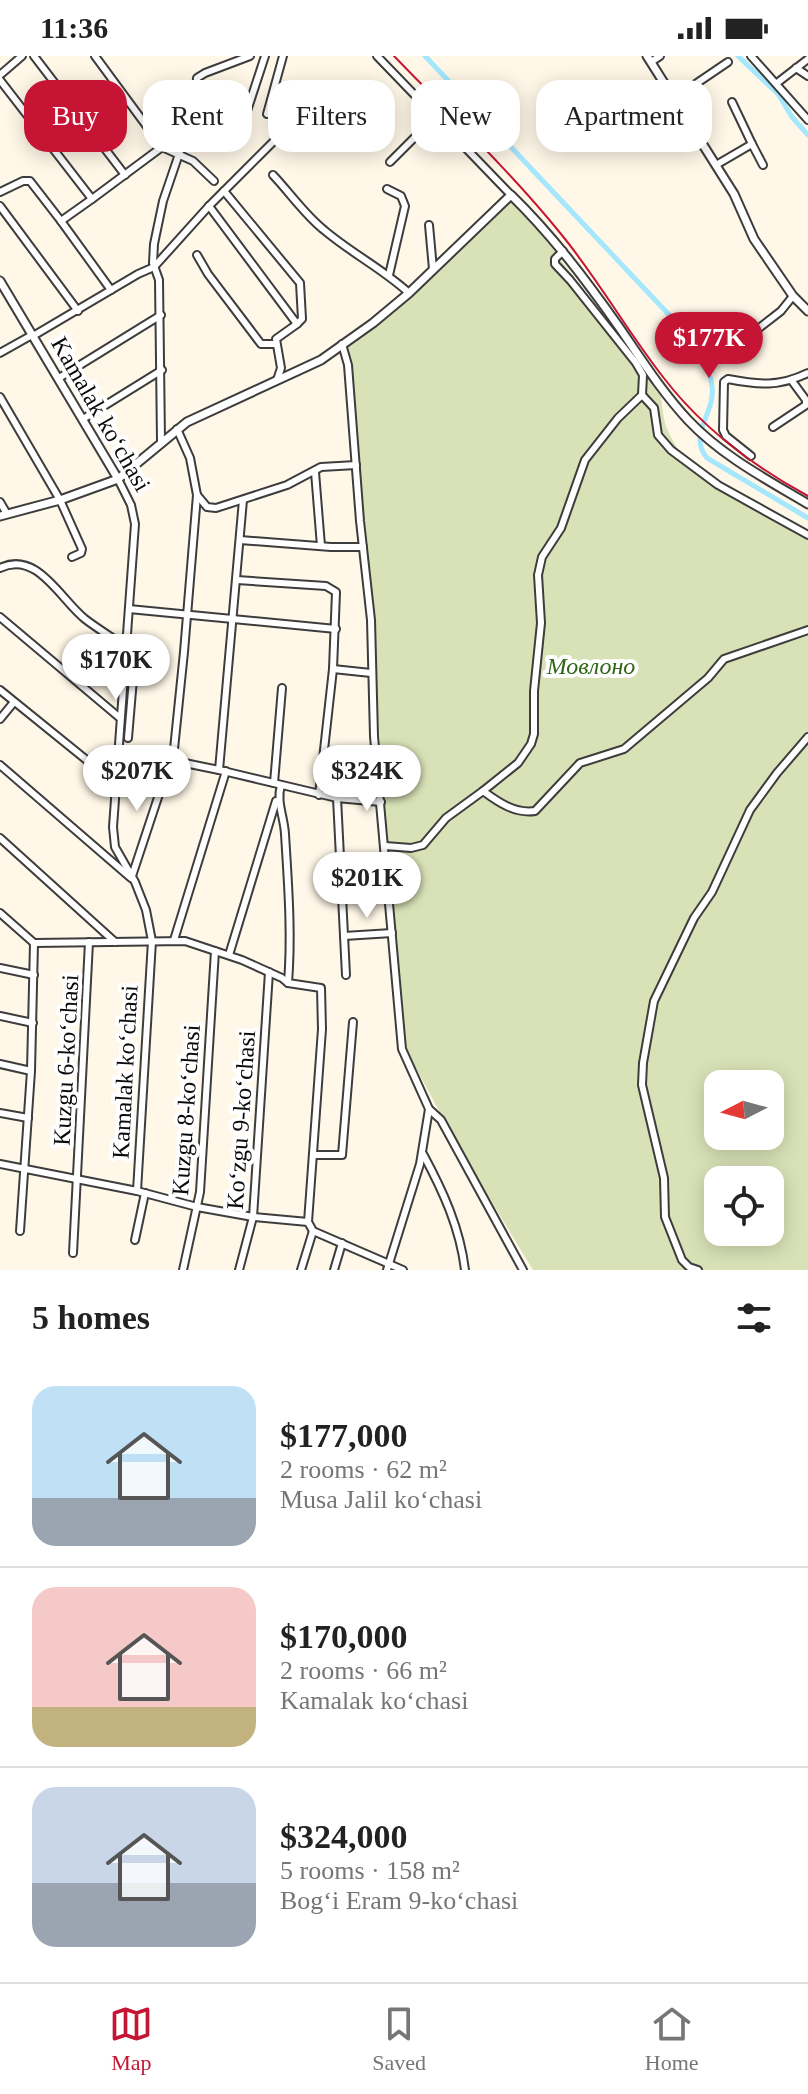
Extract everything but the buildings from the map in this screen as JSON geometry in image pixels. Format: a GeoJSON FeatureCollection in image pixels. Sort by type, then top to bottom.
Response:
{"type":"FeatureCollection","features":[{"type":"Feature","properties":{"kind":"street"},"geometry":{"type":"LineString","coordinates":[[22,56],[0,77],[92,199]]}},
{"type":"Feature","properties":{"kind":"street"},"geometry":{"type":"LineString","coordinates":[[34,56],[125,175]]}},
{"type":"Feature","properties":{"kind":"street"},"geometry":{"type":"LineString","coordinates":[[95,56],[143,121]]}},
{"type":"Feature","properties":{"kind":"street"},"geometry":{"type":"LineString","coordinates":[[252,96],[265,56]]}},
{"type":"Feature","properties":{"kind":"street"},"geometry":{"type":"LineString","coordinates":[[267,114],[283,56]]}},
{"type":"Feature","properties":{"kind":"street"},"geometry":{"type":"LineString","coordinates":[[377,56],[411,91]]}},
{"type":"Feature","properties":{"kind":"street"},"geometry":{"type":"LineString","coordinates":[[660,56],[649,59],[663,80]]}},
{"type":"Feature","properties":{"kind":"street"},"geometry":{"type":"LineString","coordinates":[[751,56],[808,120]]}},
{"type":"Feature","properties":{"kind":"street"},"geometry":{"type":"LineString","coordinates":[[161,441],[161,315],[159,280],[153,254],[163,201],[195,107],[197,78],[246,57]]}},
{"type":"Feature","properties":{"kind":"street"},"geometry":{"type":"LineString","coordinates":[[777,83],[808,59]]}},
{"type":"Feature","properties":{"kind":"street"},"geometry":{"type":"LineString","coordinates":[[702,80],[728,62]]}},
{"type":"Feature","properties":{"kind":"street"},"geometry":{"type":"LineString","coordinates":[[796,68],[808,76]]}},
{"type":"Feature","properties":{"kind":"street"},"geometry":{"type":"LineString","coordinates":[[732,102],[763,165]]}},
{"type":"Feature","properties":{"kind":"street"},"geometry":{"type":"LineString","coordinates":[[390,162],[411,141]]}},
{"type":"Feature","properties":{"kind":"street"},"geometry":{"type":"LineString","coordinates":[[716,165],[752,144]]}},
{"type":"Feature","properties":{"kind":"street"},"geometry":{"type":"LineString","coordinates":[[0,353],[154,267],[268,147]]}},
{"type":"Feature","properties":{"kind":"street"},"geometry":{"type":"LineString","coordinates":[[61,221],[155,152]]}},
{"type":"Feature","properties":{"kind":"street"},"geometry":{"type":"LineString","coordinates":[[172,152],[193,161],[214,181]]}},
{"type":"Feature","properties":{"kind":"street"},"geometry":{"type":"LineString","coordinates":[[470,152],[544,227],[690,422],[737,461],[808,504]]}},
{"type":"Feature","properties":{"kind":"street"},"geometry":{"type":"LineString","coordinates":[[708,152],[741,207],[754,239],[793,296],[808,311]]}},
{"type":"Feature","properties":{"kind":"street"},"geometry":{"type":"LineString","coordinates":[[273,175],[320,227],[367,264],[389,275],[409,293]]}},
{"type":"Feature","properties":{"kind":"street"},"geometry":{"type":"LineString","coordinates":[[0,192],[23,181],[30,181],[111,290]]}},
{"type":"Feature","properties":{"kind":"street"},"geometry":{"type":"LineString","coordinates":[[387,189],[401,196],[405,206],[389,275]]}},
{"type":"Feature","properties":{"kind":"street"},"geometry":{"type":"LineString","coordinates":[[224,191],[300,283],[302,319],[278,337],[275,344],[281,368],[275,383]]}},
{"type":"Feature","properties":{"kind":"street"},"geometry":{"type":"LineString","coordinates":[[0,502],[4,515],[60,500],[118,479],[187,422],[321,360],[409,293],[511,195]]}},
{"type":"Feature","properties":{"kind":"street"},"geometry":{"type":"LineString","coordinates":[[0,206],[78,311]]}},
{"type":"Feature","properties":{"kind":"street"},"geometry":{"type":"LineString","coordinates":[[209,206],[297,324]]}},
{"type":"Feature","properties":{"kind":"street"},"geometry":{"type":"LineString","coordinates":[[429,225],[433,269]]}},
{"type":"Feature","properties":{"kind":"street"},"geometry":{"type":"LineString","coordinates":[[385,846],[411,848],[423,845],[446,818],[518,763],[531,744],[541,623],[538,575],[542,557],[561,528],[585,460],[618,418],[642,395],[644,379],[641,371],[555,264],[555,259],[563,251]]}},
{"type":"Feature","properties":{"kind":"street"},"geometry":{"type":"LineString","coordinates":[[197,255],[261,344],[275,344]]}},
{"type":"Feature","properties":{"kind":"street","name":"Kamalak koʻchasi"},"geometry":{"type":"LineString","coordinates":[[0,281],[118,479],[131,505],[135,524],[115,783],[114,839],[119,856],[146,910],[152,941],[141,1192],[135,1240]]}},
{"type":"Feature","properties":{"kind":"street"},"geometry":{"type":"LineString","coordinates":[[745,339],[781,311],[793,296]]}},
{"type":"Feature","properties":{"kind":"street"},"geometry":{"type":"LineString","coordinates":[[59,378],[161,315]]}},
{"type":"Feature","properties":{"kind":"street"},"geometry":{"type":"LineString","coordinates":[[342,344],[348,365],[371,620],[374,736],[402,1049],[429,1109],[441,1120],[523,1270]]}},
{"type":"Feature","properties":{"kind":"street"},"geometry":{"type":"LineString","coordinates":[[83,419],[162,370]]}},
{"type":"Feature","properties":{"kind":"street"},"geometry":{"type":"LineString","coordinates":[[751,456],[723,430],[724,382],[728,379],[761,386],[792,381],[808,373]]}},
{"type":"Feature","properties":{"kind":"street"},"geometry":{"type":"LineString","coordinates":[[773,427],[806,405],[806,400],[792,381]]}},
{"type":"Feature","properties":{"kind":"street"},"geometry":{"type":"LineString","coordinates":[[642,395],[655,411],[663,444],[718,485],[808,535]]}},
{"type":"Feature","properties":{"kind":"street"},"geometry":{"type":"LineString","coordinates":[[0,397],[60,500],[82,549],[81,553],[72,557]]}},
{"type":"Feature","properties":{"kind":"street"},"geometry":{"type":"LineString","coordinates":[[0,765],[133,879],[174,749],[188,616],[197,495],[190,458],[177,429]]}},
{"type":"Feature","properties":{"kind":"street"},"geometry":{"type":"LineString","coordinates":[[197,495],[203,504],[211,508],[287,485],[326,466],[356,465]]}},
{"type":"Feature","properties":{"kind":"street"},"geometry":{"type":"LineString","coordinates":[[315,472],[321,546]]}},
{"type":"Feature","properties":{"kind":"street"},"geometry":{"type":"LineString","coordinates":[[174,940],[222,771],[243,500]]}},
{"type":"Feature","properties":{"kind":"street"},"geometry":{"type":"LineString","coordinates":[[240,540],[363,547]]}},
{"type":"Feature","properties":{"kind":"street"},"geometry":{"type":"LineString","coordinates":[[0,568],[20,563],[32,568],[85,619],[126,647]]}},
{"type":"Feature","properties":{"kind":"street"},"geometry":{"type":"LineString","coordinates":[[237,580],[332,588],[336,596],[333,669],[319,795]]}},
{"type":"Feature","properties":{"kind":"street"},"geometry":{"type":"LineString","coordinates":[[129,609],[336,629]]}},
{"type":"Feature","properties":{"kind":"street"},"geometry":{"type":"LineString","coordinates":[[0,617],[120,718]]}},
{"type":"Feature","properties":{"kind":"street"},"geometry":{"type":"LineString","coordinates":[[483,791],[508,807],[522,812],[535,811],[580,763],[624,749],[708,678],[724,659],[808,630]]}},
{"type":"Feature","properties":{"kind":"street"},"geometry":{"type":"LineString","coordinates":[[126,656],[134,667],[128,738]]}},
{"type":"Feature","properties":{"kind":"street"},"geometry":{"type":"LineString","coordinates":[[333,669],[371,673]]}},
{"type":"Feature","properties":{"kind":"street"},"geometry":{"type":"LineString","coordinates":[[282,688],[277,784],[286,847],[290,922],[288,983]]}},
{"type":"Feature","properties":{"kind":"street"},"geometry":{"type":"LineString","coordinates":[[0,690],[115,783]]}},
{"type":"Feature","properties":{"kind":"street"},"geometry":{"type":"LineString","coordinates":[[0,719],[14,702]]}},
{"type":"Feature","properties":{"kind":"street"},"geometry":{"type":"LineString","coordinates":[[698,1270],[682,1260],[665,1217],[664,1178],[642,1085],[654,1001],[694,918],[712,892],[750,810],[784,763],[808,737]]}},
{"type":"Feature","properties":{"kind":"street"},"geometry":{"type":"LineString","coordinates":[[117,754],[170,760],[319,795],[381,802]]}},
{"type":"Feature","properties":{"kind":"street"},"geometry":{"type":"LineString","coordinates":[[229,955],[278,797]]}},
{"type":"Feature","properties":{"kind":"street"},"geometry":{"type":"LineString","coordinates":[[337,798],[346,975]]}},
{"type":"Feature","properties":{"kind":"street"},"geometry":{"type":"LineString","coordinates":[[0,838],[115,942]]}},
{"type":"Feature","properties":{"kind":"street"},"geometry":{"type":"LineString","coordinates":[[0,913],[34,943],[174,940],[229,955],[288,983],[321,988],[323,996],[308,1222],[313,1231],[388,1267],[403,1270]]}},
{"type":"Feature","properties":{"kind":"street"},"geometry":{"type":"LineString","coordinates":[[344,936],[392,933]]}},
{"type":"Feature","properties":{"kind":"street","name":"Kuzgu 6-koʻchasi"},"geometry":{"type":"LineString","coordinates":[[73,1253],[89,942]]}},
{"type":"Feature","properties":{"kind":"street"},"geometry":{"type":"LineString","coordinates":[[20,1231],[31,1071],[34,943]]}},
{"type":"Feature","properties":{"kind":"street","name":"Kuzgu 8-koʻchasi"},"geometry":{"type":"LineString","coordinates":[[183,1270],[197,1207],[215,951]]}},
{"type":"Feature","properties":{"kind":"street"},"geometry":{"type":"LineString","coordinates":[[0,968],[34,975]]}},
{"type":"Feature","properties":{"kind":"street","name":"Koʻzgu 9-koʻchasi"},"geometry":{"type":"LineString","coordinates":[[239,1270],[253,1217],[269,972]]}},
{"type":"Feature","properties":{"kind":"street"},"geometry":{"type":"LineString","coordinates":[[0,1016],[33,1023]]}},
{"type":"Feature","properties":{"kind":"street"},"geometry":{"type":"LineString","coordinates":[[313,1155],[342,1155],[353,1022]]}},
{"type":"Feature","properties":{"kind":"street"},"geometry":{"type":"LineString","coordinates":[[0,1064],[31,1071]]}},
{"type":"Feature","properties":{"kind":"street"},"geometry":{"type":"LineString","coordinates":[[388,1267],[422,1153],[429,1109]]}},
{"type":"Feature","properties":{"kind":"street"},"geometry":{"type":"LineString","coordinates":[[0,1113],[28,1118]]}},
{"type":"Feature","properties":{"kind":"street"},"geometry":{"type":"LineString","coordinates":[[422,1153],[455,1223],[465,1270]]}},
{"type":"Feature","properties":{"kind":"street"},"geometry":{"type":"LineString","coordinates":[[0,1164],[141,1192],[197,1207],[253,1217],[308,1222]]}},
{"type":"Feature","properties":{"kind":"street"},"geometry":{"type":"LineString","coordinates":[[301,1270],[313,1231]]}},
{"type":"Feature","properties":{"kind":"street"},"geometry":{"type":"LineString","coordinates":[[334,1270],[342,1243]]}},
{"type":"Feature","properties":{"kind":"green space","name":"Мовлоно"},"geometry":{"type":"Polygon","coordinates":[[[508,199],[533,222],[661,396],[666,426],[690,464],[726,491],[808,531],[808,1270],[533,1270],[455,1141],[407,1051],[346,345],[508,199]]]}},
{"type":"Feature","properties":{"kind":"waterway"},"geometry":{"type":"LineString","coordinates":[[425,56],[674,320],[697,351],[707,368],[712,386],[700,440],[707,458],[808,518]]}},
{"type":"Feature","properties":{"kind":"waterway"},"geometry":{"type":"LineString","coordinates":[[738,56],[778,94],[808,135]]}},
{"type":"Feature","properties":{"kind":"railway"},"geometry":{"type":"LineString","coordinates":[[394,56],[501,165],[561,234],[678,396],[748,459],[808,496]]}}]}
